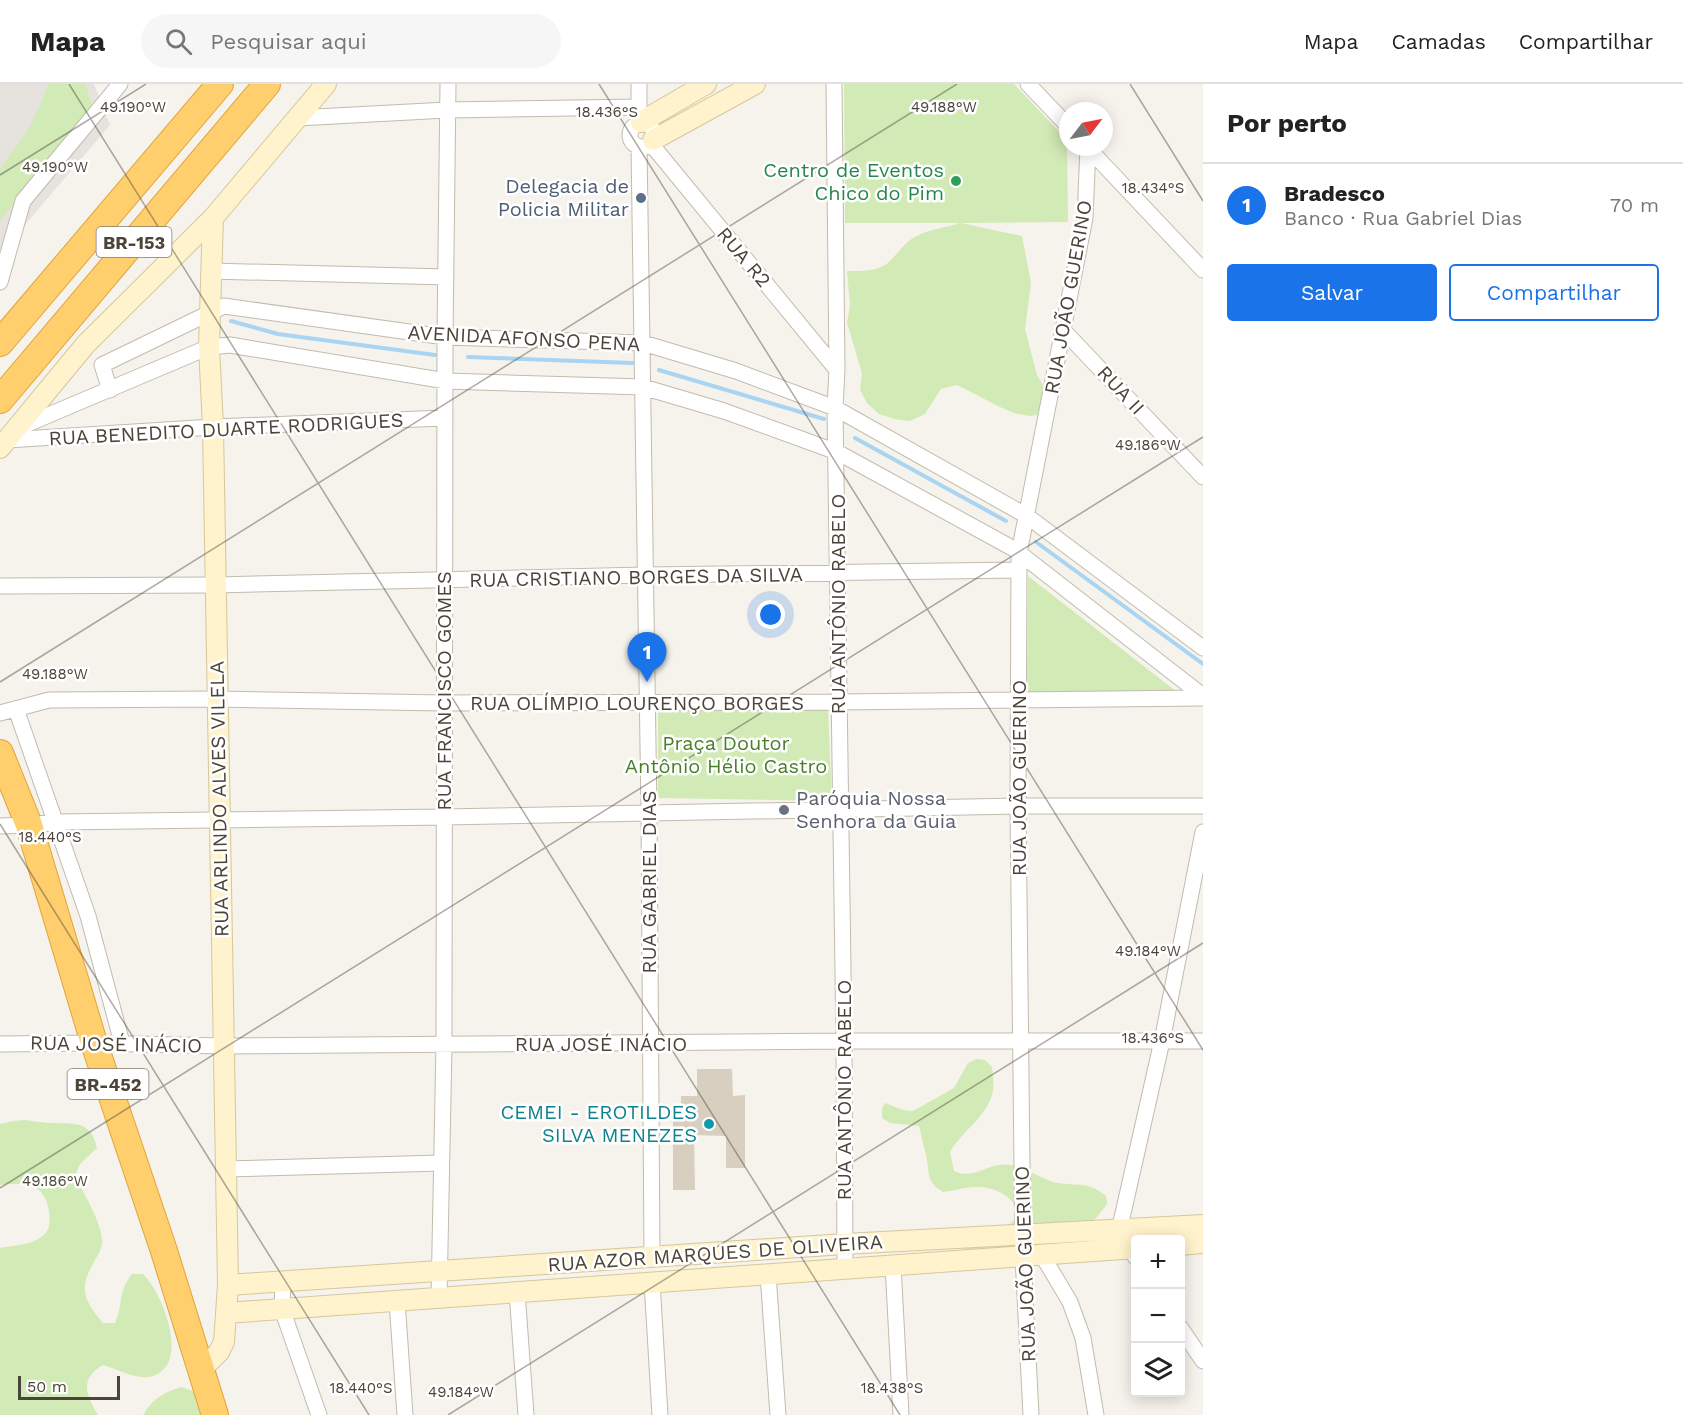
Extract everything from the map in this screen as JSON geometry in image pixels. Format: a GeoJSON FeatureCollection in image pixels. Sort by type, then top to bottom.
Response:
{"type":"FeatureCollection","features":[{"type":"Feature","properties":{"kind":"highway","name":"BR-153"},"geometry":{"type":"LineString","coordinates":[[0,343],[220,84]]}},
{"type":"Feature","properties":{"kind":"highway","name":"BR-153"},"geometry":{"type":"LineString","coordinates":[[0,400],[267,84]]}},
{"type":"Feature","properties":{"kind":"highway","name":"BR-452"},"geometry":{"type":"LineString","coordinates":[[0,753],[29,825],[94,1043],[164,1251],[215,1415]]}},
{"type":"Feature","properties":{"kind":"street"},"geometry":{"type":"LineString","coordinates":[[0,282],[24,201],[120,84]]}},
{"type":"Feature","properties":{"kind":"street"},"geometry":{"type":"LineString","coordinates":[[7,439],[86,344],[213,219],[326,84]]}},
{"type":"Feature","properties":{"kind":"street","name":"RUA FRANCISCO GOMES"},"geometry":{"type":"LineString","coordinates":[[439,1298],[444,1045],[445,337],[448,84]]}},
{"type":"Feature","properties":{"kind":"street"},"geometry":{"type":"LineString","coordinates":[[639,84],[640,117]]}},
{"type":"Feature","properties":{"kind":"street"},"geometry":{"type":"LineString","coordinates":[[297,118],[447,110],[640,117],[706,84]]}},
{"type":"Feature","properties":{"kind":"street"},"geometry":{"type":"LineString","coordinates":[[648,143],[755,84]]}},
{"type":"Feature","properties":{"kind":"street","name":"RUA ANTÔNIO RABELO"},"geometry":{"type":"LineString","coordinates":[[834,84],[845,1269]]}},
{"type":"Feature","properties":{"kind":"street"},"geometry":{"type":"LineString","coordinates":[[1028,84],[1059,117]]}},
{"type":"Feature","properties":{"kind":"street"},"geometry":{"type":"LineString","coordinates":[[640,117],[648,123],[654,134],[648,143]]}},
{"type":"Feature","properties":{"kind":"street","name":"RUA GABRIEL DIAS"},"geometry":{"type":"LineString","coordinates":[[648,143],[643,387],[652,1257]]}},
{"type":"Feature","properties":{"kind":"street","name":"RUA R2"},"geometry":{"type":"LineString","coordinates":[[648,143],[837,370]]}},
{"type":"Feature","properties":{"kind":"street","name":"RUA JOÃO GUERINO"},"geometry":{"type":"LineString","coordinates":[[1023,1234],[1018,806],[1019,554],[1085,218],[1087,156]]}},
{"type":"Feature","properties":{"kind":"street"},"geometry":{"type":"LineString","coordinates":[[1095,156],[1203,270]]}},
{"type":"Feature","properties":{"kind":"street","name":"RUA ARLINDO ALVES VILELA"},"geometry":{"type":"LineString","coordinates":[[201,1370],[219,1352],[224,1342],[228,1285],[213,427],[209,347],[213,219]]}},
{"type":"Feature","properties":{"kind":"street"},"geometry":{"type":"LineString","coordinates":[[210,272],[446,276]]}},
{"type":"Feature","properties":{"kind":"street","name":"AVENIDA AFONSO PENA"},"geometry":{"type":"LineString","coordinates":[[102,364],[225,306],[445,337],[643,343],[736,371],[836,408],[1027,516],[1203,648]]}},
{"type":"Feature","properties":{"kind":"street","name":"RUA II"},"geometry":{"type":"LineString","coordinates":[[1064,330],[1203,477]]}},
{"type":"Feature","properties":{"kind":"street"},"geometry":{"type":"LineString","coordinates":[[86,344],[102,364],[110,390]]}},
{"type":"Feature","properties":{"kind":"street"},"geometry":{"type":"LineString","coordinates":[[7,439],[110,390],[209,347],[230,345],[446,381],[643,387],[724,411],[837,452],[1019,554],[1203,697]]}},
{"type":"Feature","properties":{"kind":"street","name":"RUA BENEDITO DUARTE RODRIGUES"},"geometry":{"type":"LineString","coordinates":[[7,439],[213,427],[445,418]]}},
{"type":"Feature","properties":{"kind":"street","name":"RUA CRISTIANO BORGES DA SILVA"},"geometry":{"type":"LineString","coordinates":[[0,586],[215,585],[645,575],[1019,570]]}},
{"type":"Feature","properties":{"kind":"street","name":"RUA OLÍMPIO LOURENÇO BORGES"},"geometry":{"type":"LineString","coordinates":[[0,713],[49,700],[216,699],[444,704],[1018,701],[1203,697]]}},
{"type":"Feature","properties":{"kind":"street"},"geometry":{"type":"LineString","coordinates":[[16,709],[88,916],[122,1043]]}},
{"type":"Feature","properties":{"kind":"street"},"geometry":{"type":"LineString","coordinates":[[0,826],[55,822],[444,818],[649,812],[1018,806],[1203,806]]}},
{"type":"Feature","properties":{"kind":"street"},"geometry":{"type":"LineString","coordinates":[[1131,1249],[1119,1231],[1162,1041],[1203,832]]}},
{"type":"Feature","properties":{"kind":"street","name":"RUA JOSÉ INÁCIO"},"geometry":{"type":"LineString","coordinates":[[0,1044],[122,1043],[223,1046],[844,1041],[1203,1041]]}},
{"type":"Feature","properties":{"kind":"street"},"geometry":{"type":"LineString","coordinates":[[226,1169],[441,1163]]}},
{"type":"Feature","properties":{"kind":"street","name":"RUA AZOR MARQUES DE OLIVEIRA"},"geometry":{"type":"LineString","coordinates":[[228,1285],[845,1244],[1203,1225]]}},
{"type":"Feature","properties":{"kind":"street"},"geometry":{"type":"LineString","coordinates":[[1023,1234],[1033,1242],[1033,1255],[1070,1302],[1083,1338],[1096,1415]]}},
{"type":"Feature","properties":{"kind":"street"},"geometry":{"type":"LineString","coordinates":[[1185,1245],[1203,1243]]}},
{"type":"Feature","properties":{"kind":"street","name":"RUA AZOR MARQUES DE OLIVEIRA"},"geometry":{"type":"LineString","coordinates":[[226,1313],[1033,1255],[1131,1252]]}},
{"type":"Feature","properties":{"kind":"street"},"geometry":{"type":"LineString","coordinates":[[698,1254],[698,1279]]}},
{"type":"Feature","properties":{"kind":"street","name":"RUA JOÃO GUERINO"},"geometry":{"type":"LineString","coordinates":[[1031,1415],[1033,1255]]}},
{"type":"Feature","properties":{"kind":"street"},"geometry":{"type":"LineString","coordinates":[[566,1262],[568,1288]]}},
{"type":"Feature","properties":{"kind":"street"},"geometry":{"type":"LineString","coordinates":[[893,1265],[901,1415]]}},
{"type":"Feature","properties":{"kind":"street"},"geometry":{"type":"LineString","coordinates":[[768,1274],[778,1415]]}},
{"type":"Feature","properties":{"kind":"street"},"geometry":{"type":"LineString","coordinates":[[283,1281],[282,1309],[319,1415]]}},
{"type":"Feature","properties":{"kind":"street"},"geometry":{"type":"LineString","coordinates":[[652,1282],[660,1415]]}},
{"type":"Feature","properties":{"kind":"street"},"geometry":{"type":"LineString","coordinates":[[517,1292],[526,1415]]}},
{"type":"Feature","properties":{"kind":"street"},"geometry":{"type":"LineString","coordinates":[[397,1301],[405,1415]]}},
{"type":"Feature","properties":{"kind":"street"},"geometry":{"type":"LineString","coordinates":[[1185,1335],[1203,1362]]}},
{"type":"Feature","properties":{"kind":"shaded area"},"geometry":{"type":"Polygon","coordinates":[[[0,84],[94,84],[110,125],[0,254],[0,84]]]}},
{"type":"Feature","properties":{"kind":"green space"},"geometry":{"type":"Polygon","coordinates":[[[48,84],[86,84],[93,111],[31,190],[0,220],[0,169],[26,133],[48,84]]]}},
{"type":"Feature","properties":{"kind":"green space"},"geometry":{"type":"Polygon","coordinates":[[[844,84],[1014,84],[1059,132],[1059,156],[1067,156],[1068,222],[961,223],[1022,236],[1031,283],[1025,329],[1037,375],[1054,404],[1044,414],[1030,416],[1014,413],[957,385],[941,389],[925,414],[910,421],[879,414],[867,403],[860,390],[862,373],[847,323],[850,305],[847,271],[882,267],[911,239],[931,230],[960,223],[845,223],[844,84]]]}},
{"type":"Feature","properties":{"kind":"green space"},"geometry":{"type":"Polygon","coordinates":[[[1028,576],[1177,692],[1027,693],[1028,576]]]}},
{"type":"Feature","properties":{"kind":"green space","name":"Praça Doutor Antônio Hélio Castro"},"geometry":{"type":"Polygon","coordinates":[[[658,710],[828,710],[832,801],[658,798],[658,710]]]}},
{"type":"Feature","properties":{"kind":"green space"},"geometry":{"type":"Polygon","coordinates":[[[976,1059],[985,1060],[992,1067],[993,1091],[986,1108],[950,1152],[954,1171],[966,1174],[993,1166],[1007,1165],[1020,1167],[1053,1182],[1087,1186],[1106,1196],[1107,1204],[1096,1218],[1078,1230],[1010,1241],[1003,1249],[965,1251],[977,1239],[1007,1226],[1019,1213],[1016,1206],[1001,1192],[987,1188],[972,1187],[943,1192],[937,1188],[929,1176],[919,1126],[890,1123],[882,1118],[882,1108],[885,1103],[913,1111],[954,1088],[968,1063],[976,1059]]]}},
{"type":"Feature","properties":{"kind":"green space"},"geometry":{"type":"Polygon","coordinates":[[[25,1120],[76,1124],[87,1128],[94,1139],[97,1148],[80,1164],[75,1176],[95,1216],[102,1240],[100,1251],[86,1279],[85,1294],[91,1308],[103,1323],[115,1323],[127,1281],[132,1274],[143,1274],[158,1296],[169,1327],[172,1343],[170,1357],[164,1369],[153,1376],[134,1376],[103,1365],[90,1376],[88,1394],[98,1415],[0,1415],[0,1248],[26,1244],[38,1239],[47,1231],[50,1222],[47,1202],[38,1189],[26,1184],[0,1185],[0,1124],[25,1120]]]}},
{"type":"Feature","properties":{"kind":"green space"},"geometry":{"type":"Polygon","coordinates":[[[182,1387],[195,1392],[207,1415],[143,1415],[159,1397],[182,1387]]]}},
{"type":"Feature","properties":{"kind":"building","name":"CEMEI - EROTILDES SILVA MENEZES"},"geometry":{"type":"Polygon","coordinates":[[[697,1069],[732,1069],[733,1096],[745,1095],[745,1168],[726,1168],[726,1136],[694,1135],[695,1190],[673,1190],[673,1113],[681,1113],[681,1096],[697,1096],[697,1069]]]}},
{"type":"Feature","properties":{"kind":"waterway"},"geometry":{"type":"LineString","coordinates":[[231,321],[278,334],[435,355]]}},
{"type":"Feature","properties":{"kind":"waterway"},"geometry":{"type":"LineString","coordinates":[[468,357],[633,363]]}},
{"type":"Feature","properties":{"kind":"waterway"},"geometry":{"type":"LineString","coordinates":[[659,370],[824,419]]}},
{"type":"Feature","properties":{"kind":"waterway"},"geometry":{"type":"LineString","coordinates":[[855,438],[1006,521]]}},
{"type":"Feature","properties":{"kind":"waterway"},"geometry":{"type":"LineString","coordinates":[[1036,542],[1203,664]]}},
{"type":"Feature","properties":{"kind":"place","name":"Centro de Eventos Chico do Pim"},"geometry":{"type":"Point","coordinates":[956,181]}},
{"type":"Feature","properties":{"kind":"place","name":"Delegacia de Policia Militar"},"geometry":{"type":"Point","coordinates":[641,198]}},
{"type":"Feature","properties":{"kind":"place","name":"Bradesco"},"geometry":{"type":"Point","coordinates":[647,682]}},
{"type":"Feature","properties":{"kind":"place","name":"Paróquia Nossa Senhora da Guia"},"geometry":{"type":"Point","coordinates":[784,810]}},
{"type":"Feature","properties":{"kind":"place","name":"CEMEI - EROTILDES SILVA MENEZES"},"geometry":{"type":"Point","coordinates":[709,1124]}}]}
